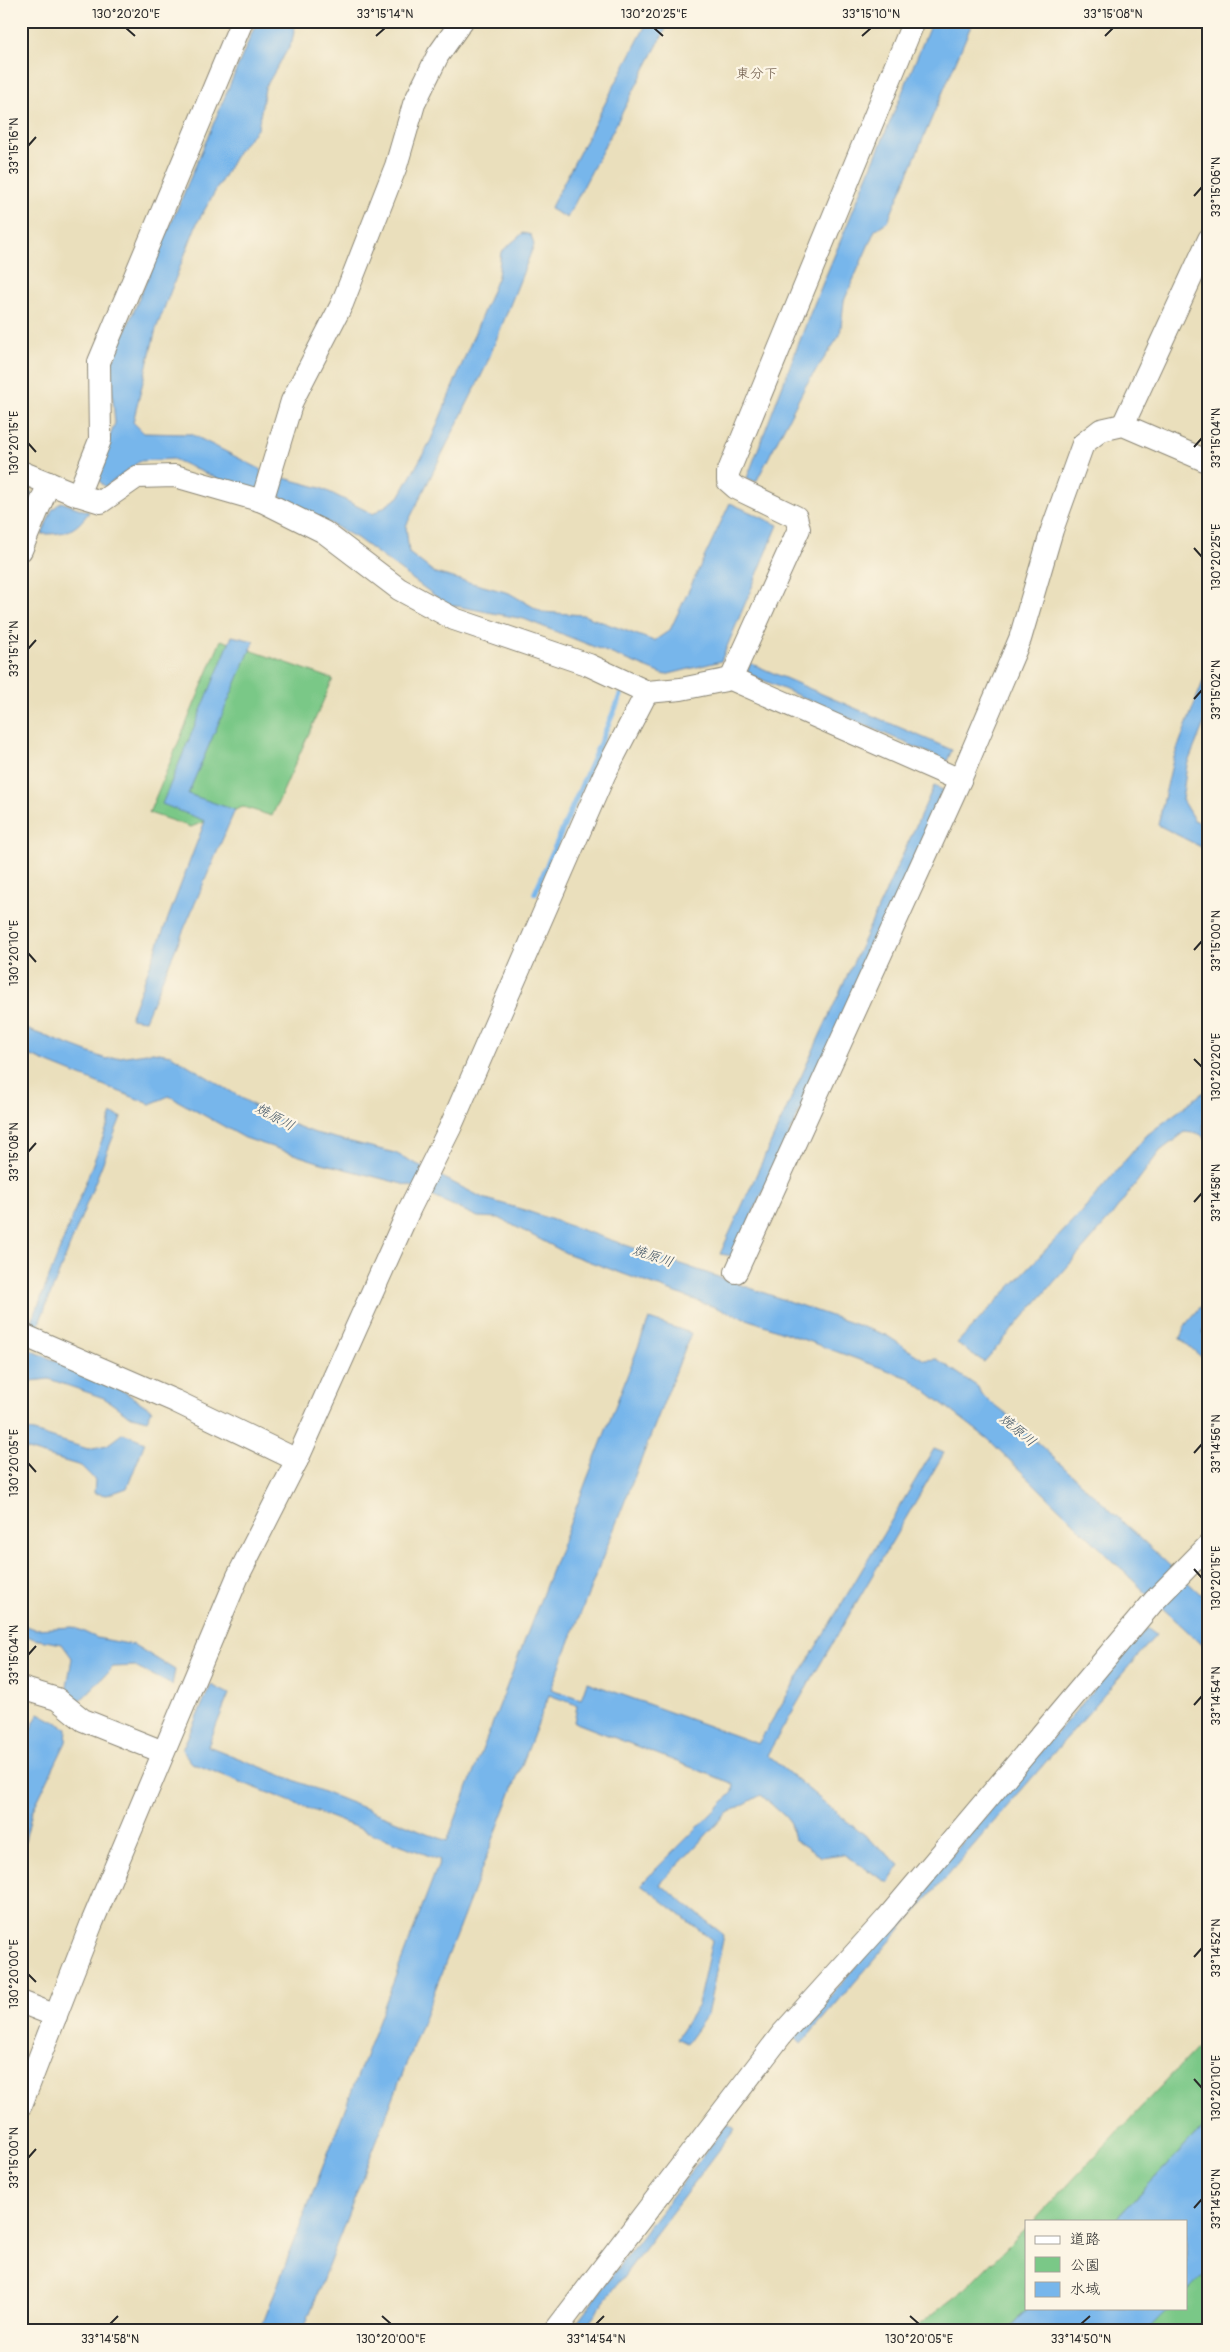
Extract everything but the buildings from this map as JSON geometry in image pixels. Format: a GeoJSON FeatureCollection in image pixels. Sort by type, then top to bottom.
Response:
{"type":"FeatureCollection","features":[{"type":"Feature","properties":{"kind":"street"},"geometry":{"type":"LineString","coordinates":[[78,495],[100,440],[99,362],[242,21]]}},
{"type":"Feature","properties":{"kind":"street"},"geometry":{"type":"LineString","coordinates":[[265,490],[292,401],[342,304],[396,166],[414,104],[438,55],[462,21]]}},
{"type":"Feature","properties":{"kind":"street"},"geometry":{"type":"LineString","coordinates":[[731,679],[799,529],[796,517],[736,488],[728,481],[728,473],[914,21]]}},
{"type":"Feature","properties":{"kind":"street"},"geometry":{"type":"LineString","coordinates":[[1122,425],[1209,240]]}},
{"type":"Feature","properties":{"kind":"street"},"geometry":{"type":"LineString","coordinates":[[736,1272],[960,780],[1020,639],[1052,530],[1084,444],[1101,430],[1122,425],[1209,462]]}},
{"type":"Feature","properties":{"kind":"street"},"geometry":{"type":"LineString","coordinates":[[21,472],[78,495],[101,502],[137,477],[175,476],[265,490],[399,589],[454,619],[589,665],[647,692],[681,690],[731,679],[960,780]]}},
{"type":"Feature","properties":{"kind":"street"},"geometry":{"type":"LineString","coordinates":[[21,550],[49,483]]}},
{"type":"Feature","properties":{"kind":"street"},"geometry":{"type":"LineString","coordinates":[[21,2105],[91,1925],[238,1576],[297,1460],[410,1208],[434,1161],[604,775],[647,692]]}},
{"type":"Feature","properties":{"kind":"street"},"geometry":{"type":"LineString","coordinates":[[21,1334],[175,1400],[297,1460]]}},
{"type":"Feature","properties":{"kind":"street"},"geometry":{"type":"LineString","coordinates":[[555,2331],[782,2034],[887,1918],[1154,1601],[1209,1545]]}},
{"type":"Feature","properties":{"kind":"street"},"geometry":{"type":"LineString","coordinates":[[21,1688],[57,1699],[84,1720],[163,1752]]}},
{"type":"Feature","properties":{"kind":"street"},"geometry":{"type":"LineString","coordinates":[[21,2002],[56,2016]]}},
{"type":"Feature","properties":{"kind":"green space"},"geometry":{"type":"Polygon","coordinates":[[[221,640],[333,679],[272,816],[243,807],[191,827],[149,813],[221,640]]]}},
{"type":"Feature","properties":{"kind":"green space"},"geometry":{"type":"Polygon","coordinates":[[[1209,2035],[1209,2121],[1115,2220],[1035,2220],[1209,2035]]]}},
{"type":"Feature","properties":{"kind":"green space"},"geometry":{"type":"Polygon","coordinates":[[[1025,2229],[1026,2310],[1006,2331],[911,2331],[965,2289],[1025,2229]]]}},
{"type":"Feature","properties":{"kind":"green space"},"geometry":{"type":"Polygon","coordinates":[[[1209,2270],[1209,2324],[1203,2331],[1147,2331],[1168,2310],[1188,2310],[1188,2291],[1209,2270]]]}},
{"type":"Feature","properties":{"kind":"water"},"geometry":{"type":"Polygon","coordinates":[[[257,21],[296,21],[292,42],[265,88],[258,128],[239,150],[197,223],[156,329],[133,422],[144,433],[191,434],[262,470],[260,478],[280,484],[284,478],[321,488],[373,514],[399,497],[431,440],[498,276],[501,252],[523,233],[531,235],[534,245],[485,368],[406,526],[409,553],[435,573],[509,593],[542,612],[583,615],[654,641],[670,630],[730,503],[778,525],[721,661],[665,675],[524,619],[446,604],[357,538],[278,495],[218,479],[173,459],[140,461],[105,487],[95,476],[115,423],[110,367],[257,21]]]}},
{"type":"Feature","properties":{"kind":"water"},"geometry":{"type":"Polygon","coordinates":[[[648,21],[670,21],[567,218],[550,209],[648,21]]]}},
{"type":"Feature","properties":{"kind":"water"},"geometry":{"type":"Polygon","coordinates":[[[932,21],[973,21],[888,221],[875,230],[844,301],[840,335],[806,385],[756,482],[747,478],[810,314],[932,21]]]}},
{"type":"Feature","properties":{"kind":"water"},"geometry":{"type":"Polygon","coordinates":[[[21,489],[32,493],[21,520],[21,489]]]}},
{"type":"Feature","properties":{"kind":"water"},"geometry":{"type":"Polygon","coordinates":[[[61,502],[89,512],[74,528],[63,532],[42,534],[52,510],[61,502]]]}},
{"type":"Feature","properties":{"kind":"water"},"geometry":{"type":"Polygon","coordinates":[[[232,636],[254,641],[188,794],[235,810],[145,1020],[130,1018],[205,821],[162,804],[232,636]]]}},
{"type":"Feature","properties":{"kind":"water"},"geometry":{"type":"Polygon","coordinates":[[[750,663],[952,750],[947,761],[747,673],[750,663]]]}},
{"type":"Feature","properties":{"kind":"water"},"geometry":{"type":"Polygon","coordinates":[[[1209,666],[1209,711],[1187,765],[1182,800],[1194,820],[1209,826],[1209,851],[1158,825],[1173,760],[1209,666]]]}},
{"type":"Feature","properties":{"kind":"water"},"geometry":{"type":"Polygon","coordinates":[[[934,786],[947,792],[733,1256],[720,1254],[934,786]]]}},
{"type":"Feature","properties":{"kind":"water","name":"焼原川"},"geometry":{"type":"Polygon","coordinates":[[[21,1027],[106,1059],[153,1052],[171,1055],[271,1116],[315,1133],[395,1153],[483,1198],[524,1210],[886,1335],[924,1360],[937,1359],[978,1387],[981,1394],[1013,1420],[1209,1602],[1209,1651],[1144,1591],[988,1439],[909,1378],[566,1253],[499,1218],[478,1217],[410,1186],[318,1162],[245,1138],[169,1096],[150,1104],[21,1052],[21,1027]]]}},
{"type":"Feature","properties":{"kind":"water"},"geometry":{"type":"Polygon","coordinates":[[[1209,1088],[1209,1113],[1205,1117],[1203,1129],[1209,1135],[1209,1142],[1200,1134],[1185,1132],[1160,1151],[1110,1218],[984,1362],[957,1343],[1076,1218],[1147,1135],[1209,1088]]]}},
{"type":"Feature","properties":{"kind":"water"},"geometry":{"type":"Polygon","coordinates":[[[112,1114],[121,1117],[38,1326],[31,1324],[112,1114]]]}},
{"type":"Feature","properties":{"kind":"water"},"geometry":{"type":"Polygon","coordinates":[[[1209,1297],[1209,1311],[1203,1334],[1209,1337],[1209,1364],[1180,1338],[1186,1324],[1209,1297]]]}},
{"type":"Feature","properties":{"kind":"water"},"geometry":{"type":"Polygon","coordinates":[[[649,1319],[691,1333],[551,1689],[581,1699],[587,1682],[758,1744],[934,1449],[944,1453],[767,1755],[900,1865],[888,1883],[843,1854],[821,1857],[794,1839],[789,1820],[761,1795],[726,1814],[660,1884],[724,1935],[707,2015],[687,2043],[677,2038],[698,2004],[712,1940],[641,1884],[733,1792],[734,1784],[574,1722],[577,1705],[549,1695],[303,2331],[260,2331],[440,1860],[192,1763],[182,1750],[211,1685],[229,1694],[208,1746],[447,1841],[649,1319]]]}},
{"type":"Feature","properties":{"kind":"water"},"geometry":{"type":"Polygon","coordinates":[[[21,1346],[120,1389],[152,1410],[147,1420],[128,1415],[104,1398],[49,1379],[31,1381],[21,1401],[21,1346]]]}},
{"type":"Feature","properties":{"kind":"water"},"geometry":{"type":"Polygon","coordinates":[[[21,1428],[88,1449],[107,1445],[123,1433],[145,1442],[127,1488],[107,1495],[94,1493],[95,1480],[81,1466],[21,1448],[21,1428]]]}},
{"type":"Feature","properties":{"kind":"water"},"geometry":{"type":"Polygon","coordinates":[[[21,1624],[35,1629],[73,1627],[97,1638],[134,1645],[175,1670],[172,1685],[135,1666],[113,1667],[80,1701],[66,1693],[72,1658],[62,1644],[34,1639],[21,1633],[21,1624]]]}},
{"type":"Feature","properties":{"kind":"water"},"geometry":{"type":"Polygon","coordinates":[[[1147,1628],[1156,1635],[801,2044],[795,2037],[1147,1628]]]}},
{"type":"Feature","properties":{"kind":"water"},"geometry":{"type":"Polygon","coordinates":[[[39,1713],[67,1728],[66,1742],[32,1812],[21,1857],[21,1747],[39,1713]]]}},
{"type":"Feature","properties":{"kind":"water"},"geometry":{"type":"Polygon","coordinates":[[[1209,2121],[1209,2270],[1188,2291],[1188,2220],[1115,2220],[1209,2121]]]}},
{"type":"Feature","properties":{"kind":"water"},"geometry":{"type":"Polygon","coordinates":[[[727,2124],[735,2129],[582,2331],[570,2331],[727,2124]]]}},
{"type":"Feature","properties":{"kind":"water"},"geometry":{"type":"Polygon","coordinates":[[[1026,2310],[1168,2310],[1147,2331],[1006,2331],[1026,2310]]]}},
{"type":"Feature","properties":{"kind":"waterway"},"geometry":{"type":"LineString","coordinates":[[535,893],[621,695]]}},
{"type":"Feature","properties":{"kind":"district","name":"東分下"},"geometry":{"type":"Point","coordinates":[757,73]}}]}
